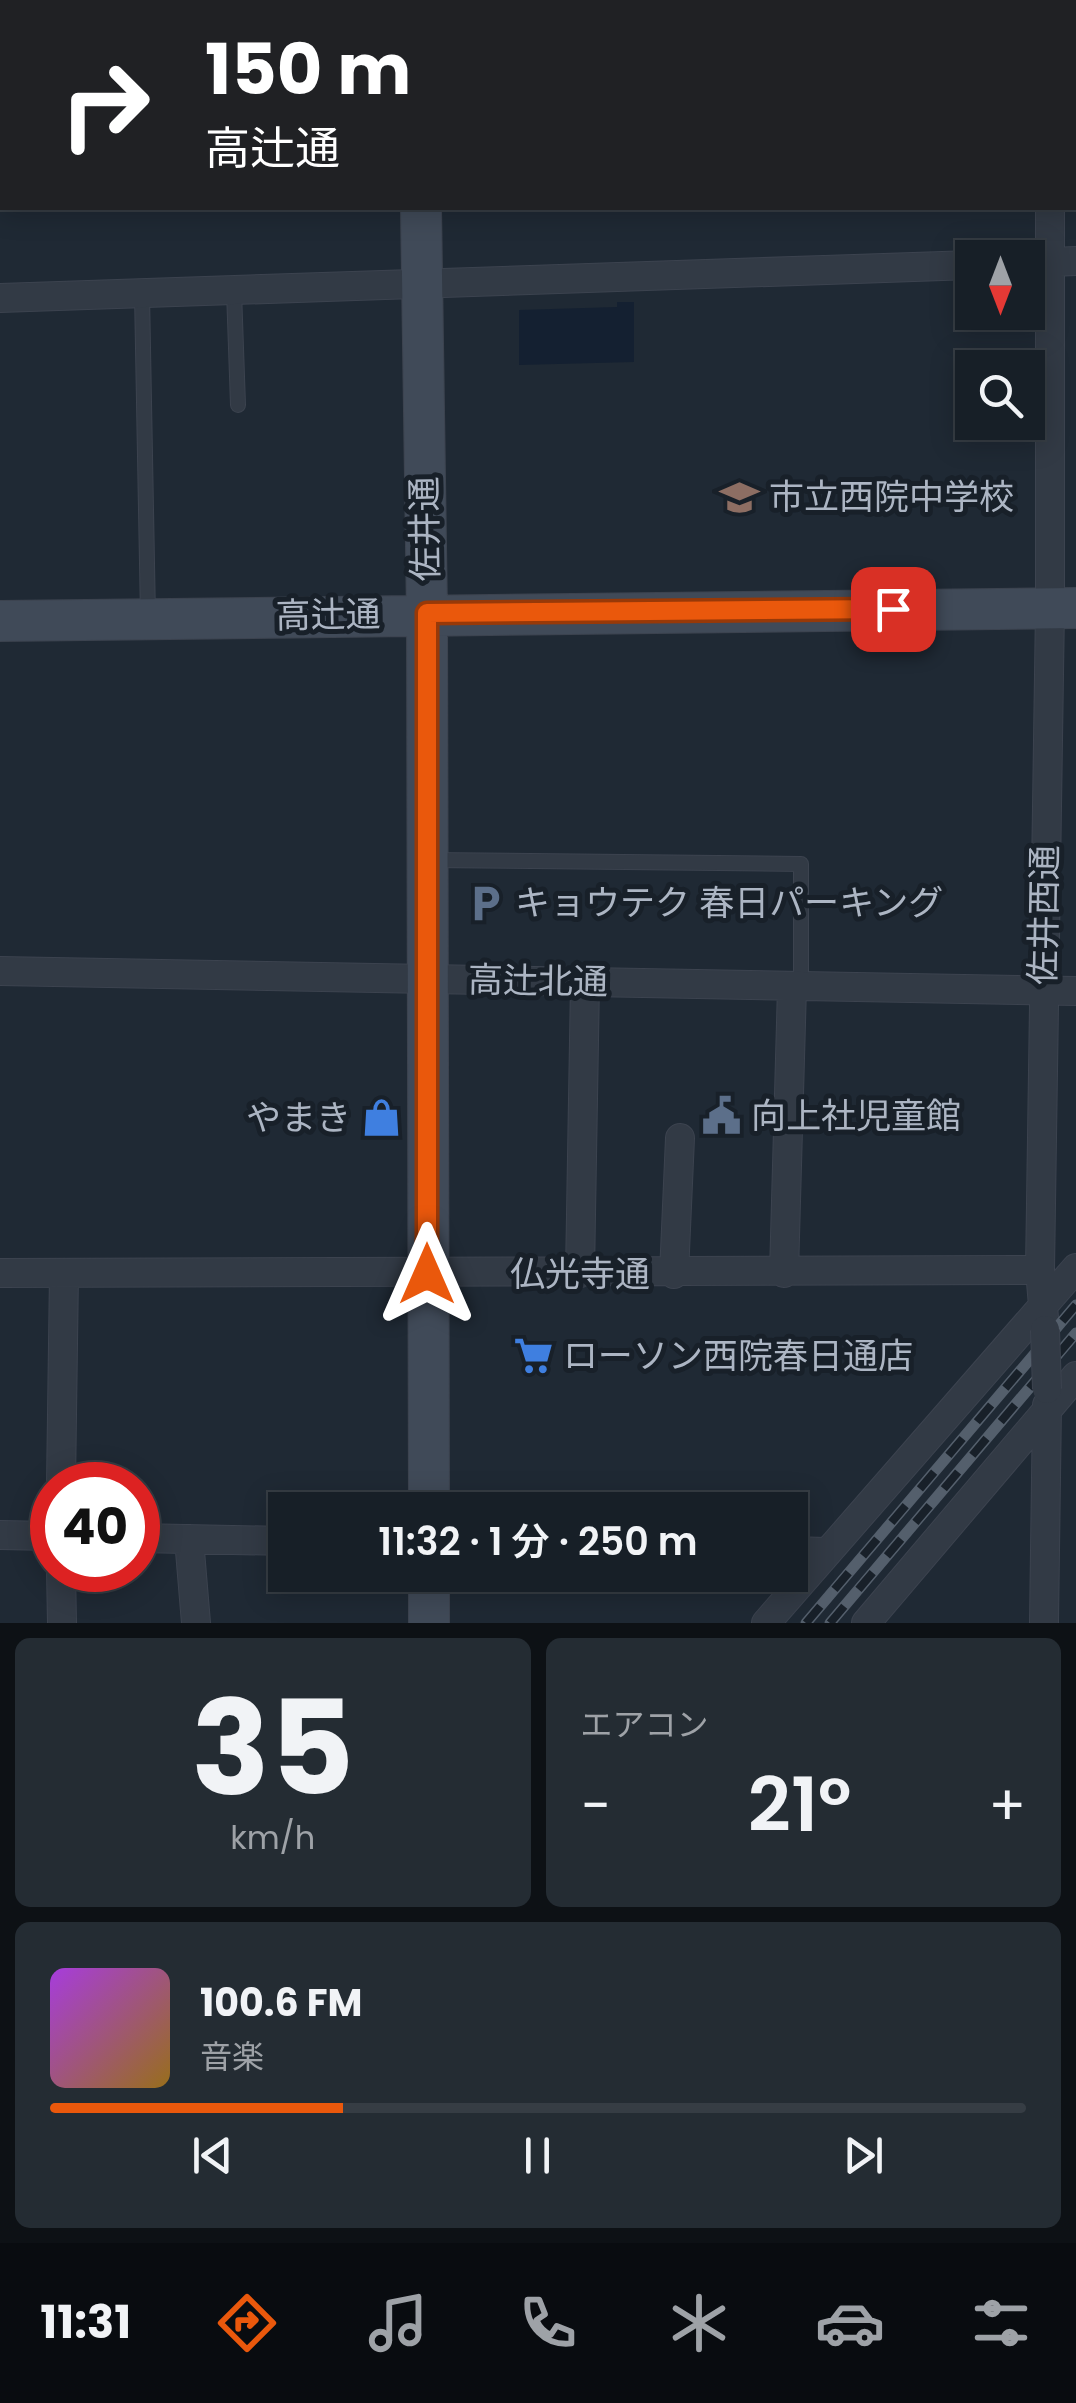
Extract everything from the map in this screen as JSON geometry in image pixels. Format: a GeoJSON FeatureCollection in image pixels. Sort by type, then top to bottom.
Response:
{"type":"FeatureCollection","features":[{"type":"Feature","properties":{"kind":"street","name":"佐井通"},"geometry":{"type":"LineString","coordinates":[[421,210],[427,613],[429,1492]]}},
{"type":"Feature","properties":{"kind":"street","name":"佐井西通"},"geometry":{"type":"LineString","coordinates":[[1044,1623],[1047,1399],[1040,1270],[1042,990],[1063,608],[1050,210]]}},
{"type":"Feature","properties":{"kind":"street"},"geometry":{"type":"LineString","coordinates":[[0,298],[955,266]]}},
{"type":"Feature","properties":{"kind":"street","name":"高辻通"},"geometry":{"type":"LineString","coordinates":[[0,620],[1063,608]]}},
{"type":"Feature","properties":{"kind":"street","name":"高辻北通"},"geometry":{"type":"LineString","coordinates":[[0,971],[1076,991]]}},
{"type":"Feature","properties":{"kind":"street"},"geometry":{"type":"LineString","coordinates":[[580,1272],[585,982]]}},
{"type":"Feature","properties":{"kind":"street"},"geometry":{"type":"LineString","coordinates":[[784,1273],[797,987]]}},
{"type":"Feature","properties":{"kind":"street"},"geometry":{"type":"LineString","coordinates":[[674,1274],[680,1138]]}},
{"type":"Feature","properties":{"kind":"street"},"geometry":{"type":"LineString","coordinates":[[766,1623],[826,1552],[1045,1318],[1076,1268]]}},
{"type":"Feature","properties":{"kind":"street","name":"仏光寺通"},"geometry":{"type":"LineString","coordinates":[[0,1273],[1040,1270]]}},
{"type":"Feature","properties":{"kind":"street"},"geometry":{"type":"LineString","coordinates":[[61,1462],[64,1272]]}},
{"type":"Feature","properties":{"kind":"street"},"geometry":{"type":"LineString","coordinates":[[866,1623],[1047,1399],[1076,1376]]}},
{"type":"Feature","properties":{"kind":"street"},"geometry":{"type":"LineString","coordinates":[[0,1535],[30,1536]]}},
{"type":"Feature","properties":{"kind":"street"},"geometry":{"type":"LineString","coordinates":[[160,1538],[268,1540]]}},
{"type":"Feature","properties":{"kind":"street"},"geometry":{"type":"LineString","coordinates":[[189,1538],[196,1623]]}},
{"type":"Feature","properties":{"kind":"street"},"geometry":{"type":"LineString","coordinates":[[808,1552],[826,1552]]}},
{"type":"Feature","properties":{"kind":"street"},"geometry":{"type":"LineString","coordinates":[[61,1592],[62,1623]]}},
{"type":"Feature","properties":{"kind":"street"},"geometry":{"type":"LineString","coordinates":[[429,1592],[430,1623]]}},
{"type":"Feature","properties":{"kind":"lane"},"geometry":{"type":"LineString","coordinates":[[234,291],[238,405]]}},
{"type":"Feature","properties":{"kind":"lane"},"geometry":{"type":"LineString","coordinates":[[142,294],[148,618]]}},
{"type":"Feature","properties":{"kind":"lane"},"geometry":{"type":"LineString","coordinates":[[428,860],[802,864],[797,987]]}},
{"type":"Feature","properties":{"kind":"water"},"geometry":{"type":"Polygon","coordinates":[[[617,302],[634,302],[634,362],[519,365],[519,310],[617,307],[617,302]]]}},
{"type":"Feature","properties":{"kind":"railway"},"geometry":{"type":"LineString","coordinates":[[806,1623],[1076,1305]]}},
{"type":"Feature","properties":{"kind":"railway"},"geometry":{"type":"LineString","coordinates":[[830,1623],[1076,1333]]}},
{"type":"Feature","properties":{"kind":"place","name":"市立西院中学校"},"geometry":{"type":"Point","coordinates":[739,497]}},
{"type":"Feature","properties":{"kind":"place","name":"キョウテク 春日パーキング"},"geometry":{"type":"Point","coordinates":[485,903]}},
{"type":"Feature","properties":{"kind":"place","name":"向上社児童館"},"geometry":{"type":"Point","coordinates":[721,1116]}},
{"type":"Feature","properties":{"kind":"place","name":"やまき"},"geometry":{"type":"Point","coordinates":[381,1118]}},
{"type":"Feature","properties":{"kind":"place","name":"ローソン西院春日通店"},"geometry":{"type":"Point","coordinates":[533,1356]}},
{"type":"Feature","properties":{"kind":"route"},"geometry":{"type":"LineString","coordinates":[[427,1274],[427,613],[893,609]]}}]}
